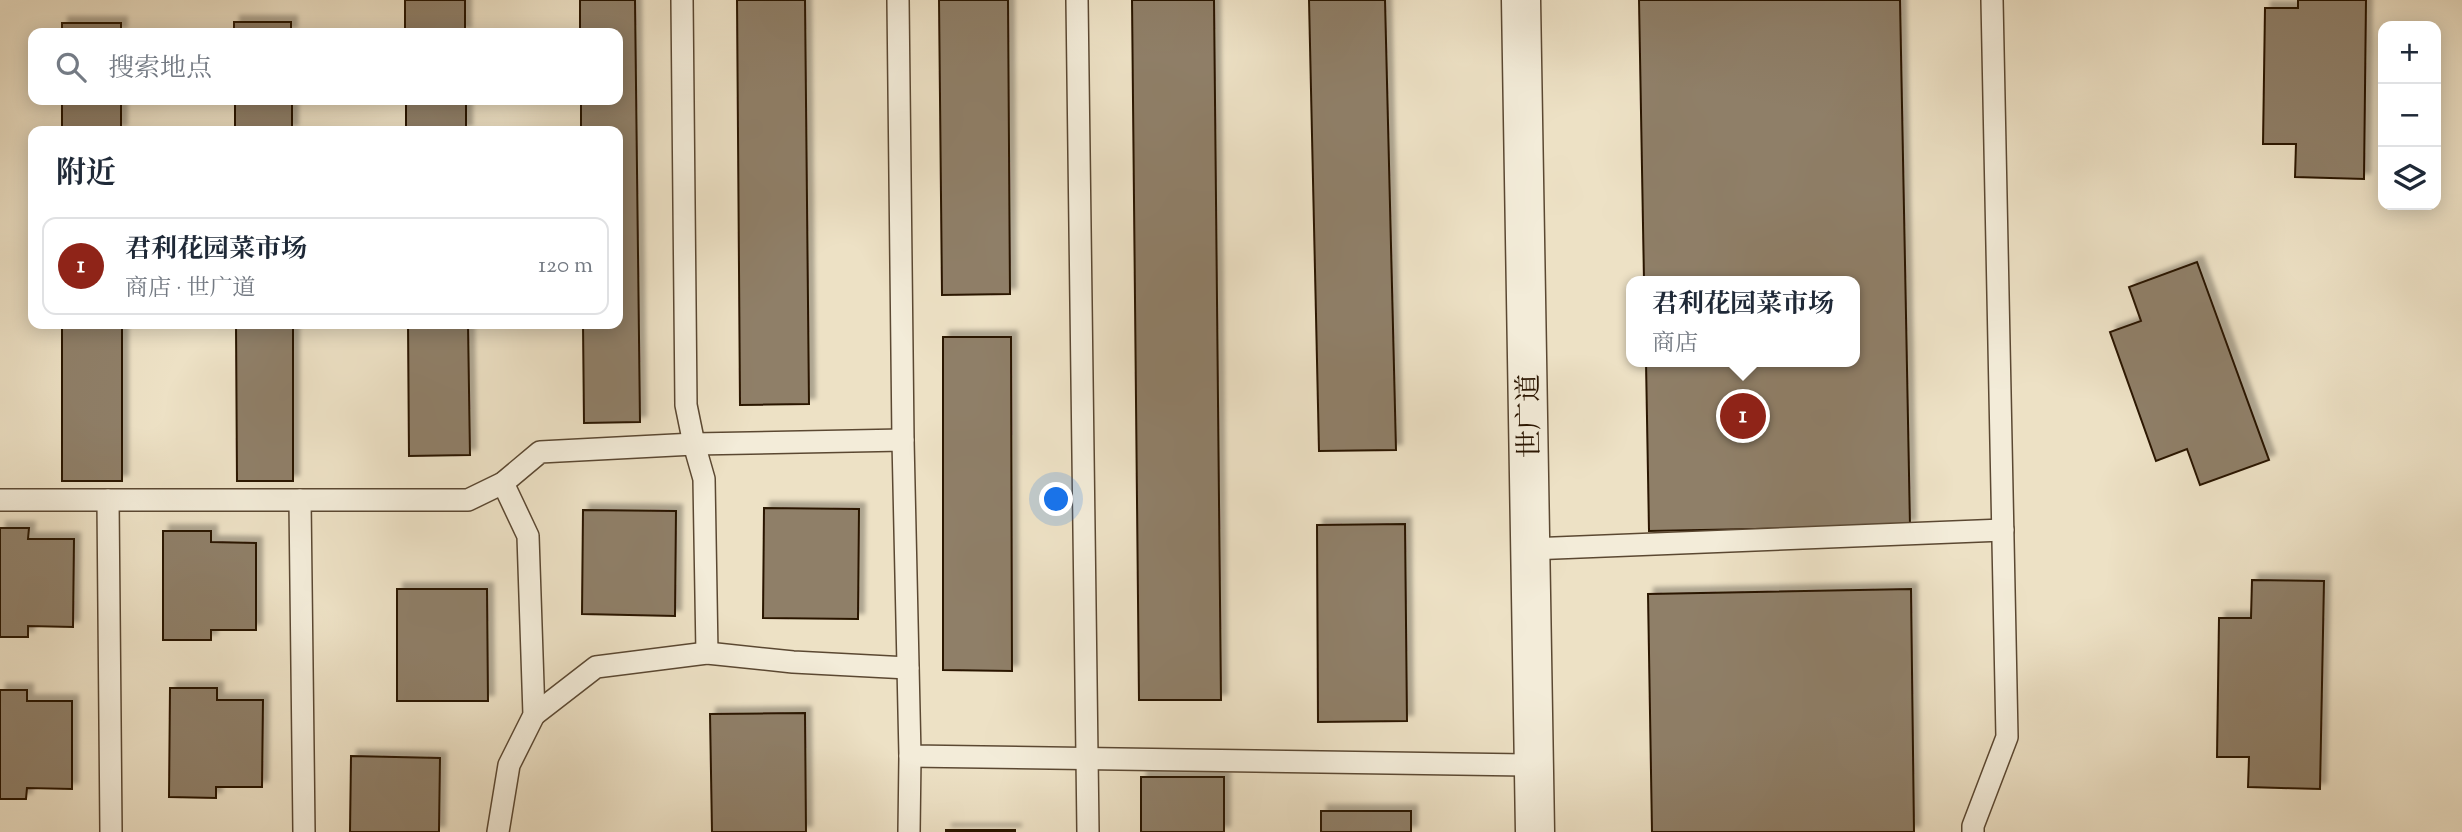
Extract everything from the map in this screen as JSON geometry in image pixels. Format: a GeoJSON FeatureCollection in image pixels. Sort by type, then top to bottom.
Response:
{"type":"FeatureCollection","features":[{"type":"Feature","properties":{"kind":"street","name":"世广道"},"geometry":{"type":"LineString","coordinates":[[1521,0],[1535,832]]}},
{"type":"Feature","properties":{"kind":"lane"},"geometry":{"type":"LineString","coordinates":[[682,0],[686,405],[704,479],[708,653]]}},
{"type":"Feature","properties":{"kind":"lane"},"geometry":{"type":"LineString","coordinates":[[898,0],[909,832]]}},
{"type":"Feature","properties":{"kind":"lane"},"geometry":{"type":"LineString","coordinates":[[1077,0],[1088,832]]}},
{"type":"Feature","properties":{"kind":"lane"},"geometry":{"type":"LineString","coordinates":[[1973,832],[2007,737],[1992,0]]}},
{"type":"Feature","properties":{"kind":"lane"},"geometry":{"type":"LineString","coordinates":[[0,500],[468,500],[503,483],[540,452],[694,444],[903,440]]}},
{"type":"Feature","properties":{"kind":"lane"},"geometry":{"type":"LineString","coordinates":[[503,483],[528,536],[534,715]]}},
{"type":"Feature","properties":{"kind":"lane"},"geometry":{"type":"LineString","coordinates":[[108,500],[111,832]]}},
{"type":"Feature","properties":{"kind":"lane"},"geometry":{"type":"LineString","coordinates":[[300,500],[304,832]]}},
{"type":"Feature","properties":{"kind":"lane"},"geometry":{"type":"LineString","coordinates":[[1531,549],[2003,530]]}},
{"type":"Feature","properties":{"kind":"lane"},"geometry":{"type":"LineString","coordinates":[[498,832],[509,765],[534,715],[596,667],[708,653],[793,662],[908,668]]}},
{"type":"Feature","properties":{"kind":"lane"},"geometry":{"type":"LineString","coordinates":[[910,756],[1534,765]]}},
{"type":"Feature","properties":{"kind":"building"},"geometry":{"type":"Polygon","coordinates":[[[405,0],[465,0],[465,28],[405,28],[405,0]]]}},
{"type":"Feature","properties":{"kind":"building"},"geometry":{"type":"Polygon","coordinates":[[[580,0],[635,0],[640,422],[584,423],[583,329],[623,329],[623,126],[581,126],[581,105],[623,105],[623,28],[580,28],[580,0]]]}},
{"type":"Feature","properties":{"kind":"building"},"geometry":{"type":"Polygon","coordinates":[[[737,0],[805,0],[809,404],[740,405],[737,0]]]}},
{"type":"Feature","properties":{"kind":"building"},"geometry":{"type":"Polygon","coordinates":[[[939,0],[1008,0],[1010,294],[942,295],[939,0]]]}},
{"type":"Feature","properties":{"kind":"building"},"geometry":{"type":"Polygon","coordinates":[[[1132,0],[1214,0],[1221,700],[1139,700],[1132,0]]]}},
{"type":"Feature","properties":{"kind":"building"},"geometry":{"type":"Polygon","coordinates":[[[1309,0],[1385,0],[1396,450],[1319,451],[1309,0]]]}},
{"type":"Feature","properties":{"kind":"building"},"geometry":{"type":"Polygon","coordinates":[[[1639,0],[1900,0],[1910,526],[1649,531],[1646,367],[1860,367],[1860,276],[1644,276],[1639,0]]]}},
{"type":"Feature","properties":{"kind":"building"},"geometry":{"type":"Polygon","coordinates":[[[2298,0],[2366,0],[2364,179],[2295,177],[2296,144],[2263,144],[2265,8],[2298,8],[2298,0]]]}},
{"type":"Feature","properties":{"kind":"building"},"geometry":{"type":"Polygon","coordinates":[[[234,22],[291,22],[291,28],[234,28],[234,22]]]}},
{"type":"Feature","properties":{"kind":"building"},"geometry":{"type":"Polygon","coordinates":[[[62,23],[121,23],[121,28],[62,28],[62,23]]]}},
{"type":"Feature","properties":{"kind":"building"},"geometry":{"type":"Polygon","coordinates":[[[62,105],[121,105],[121,126],[62,126],[62,105]]]}},
{"type":"Feature","properties":{"kind":"building"},"geometry":{"type":"Polygon","coordinates":[[[235,105],[292,105],[292,126],[235,126],[235,105]]]}},
{"type":"Feature","properties":{"kind":"building"},"geometry":{"type":"Polygon","coordinates":[[[406,105],[466,105],[466,126],[406,126],[406,105]]]}},
{"type":"Feature","properties":{"kind":"building"},"geometry":{"type":"Polygon","coordinates":[[[2197,262],[2269,460],[2200,485],[2187,449],[2156,461],[2110,332],[2141,321],[2129,287],[2197,262]]]}},
{"type":"Feature","properties":{"kind":"building"},"geometry":{"type":"Polygon","coordinates":[[[62,329],[122,329],[122,481],[62,481],[62,329]]]}},
{"type":"Feature","properties":{"kind":"building"},"geometry":{"type":"Polygon","coordinates":[[[236,329],[293,329],[293,481],[237,481],[236,329]]]}},
{"type":"Feature","properties":{"kind":"building"},"geometry":{"type":"Polygon","coordinates":[[[408,329],[468,329],[470,455],[409,456],[408,329]]]}},
{"type":"Feature","properties":{"kind":"building"},"geometry":{"type":"Polygon","coordinates":[[[943,337],[1011,337],[1012,671],[943,670],[943,337]]]}},
{"type":"Feature","properties":{"kind":"building"},"geometry":{"type":"Polygon","coordinates":[[[764,508],[859,509],[858,619],[763,618],[764,508]]]}},
{"type":"Feature","properties":{"kind":"building"},"geometry":{"type":"Polygon","coordinates":[[[583,510],[676,511],[675,616],[582,614],[583,510]]]}},
{"type":"Feature","properties":{"kind":"building"},"geometry":{"type":"Polygon","coordinates":[[[1405,524],[1407,721],[1318,722],[1317,525],[1405,524]]]}},
{"type":"Feature","properties":{"kind":"building"},"geometry":{"type":"Polygon","coordinates":[[[0,528],[29,528],[28,539],[74,539],[73,627],[28,626],[28,637],[0,637],[0,528]]]}},
{"type":"Feature","properties":{"kind":"building"},"geometry":{"type":"Polygon","coordinates":[[[163,531],[211,531],[211,542],[256,543],[256,630],[211,630],[211,640],[163,640],[163,531]]]}},
{"type":"Feature","properties":{"kind":"building"},"geometry":{"type":"Polygon","coordinates":[[[2252,580],[2324,581],[2320,789],[2248,787],[2249,757],[2217,757],[2219,618],[2251,618],[2252,580]]]}},
{"type":"Feature","properties":{"kind":"building"},"geometry":{"type":"Polygon","coordinates":[[[397,589],[487,589],[488,701],[397,701],[397,589]]]}},
{"type":"Feature","properties":{"kind":"building"},"geometry":{"type":"Polygon","coordinates":[[[1911,589],[1914,832],[1652,832],[1648,594],[1911,589]]]}},
{"type":"Feature","properties":{"kind":"building"},"geometry":{"type":"Polygon","coordinates":[[[170,688],[217,688],[217,700],[263,700],[262,787],[216,787],[216,798],[169,797],[170,688]]]}},
{"type":"Feature","properties":{"kind":"building"},"geometry":{"type":"Polygon","coordinates":[[[0,690],[27,690],[27,701],[72,701],[72,789],[27,788],[26,799],[0,799],[0,690]]]}},
{"type":"Feature","properties":{"kind":"building"},"geometry":{"type":"Polygon","coordinates":[[[805,713],[806,832],[712,832],[710,714],[805,713]]]}},
{"type":"Feature","properties":{"kind":"building"},"geometry":{"type":"Polygon","coordinates":[[[351,756],[440,758],[439,832],[350,832],[351,756]]]}},
{"type":"Feature","properties":{"kind":"building"},"geometry":{"type":"Polygon","coordinates":[[[1141,777],[1224,777],[1224,832],[1141,832],[1141,777]]]}},
{"type":"Feature","properties":{"kind":"building"},"geometry":{"type":"Polygon","coordinates":[[[1321,811],[1411,811],[1411,832],[1321,832],[1321,811]]]}},
{"type":"Feature","properties":{"kind":"building"},"geometry":{"type":"Polygon","coordinates":[[[1015,830],[1015,832],[946,832],[1015,830]]]}},
{"type":"Feature","properties":{"kind":"place","name":"君利花园菜市场"},"geometry":{"type":"Point","coordinates":[1743,416]}}]}
